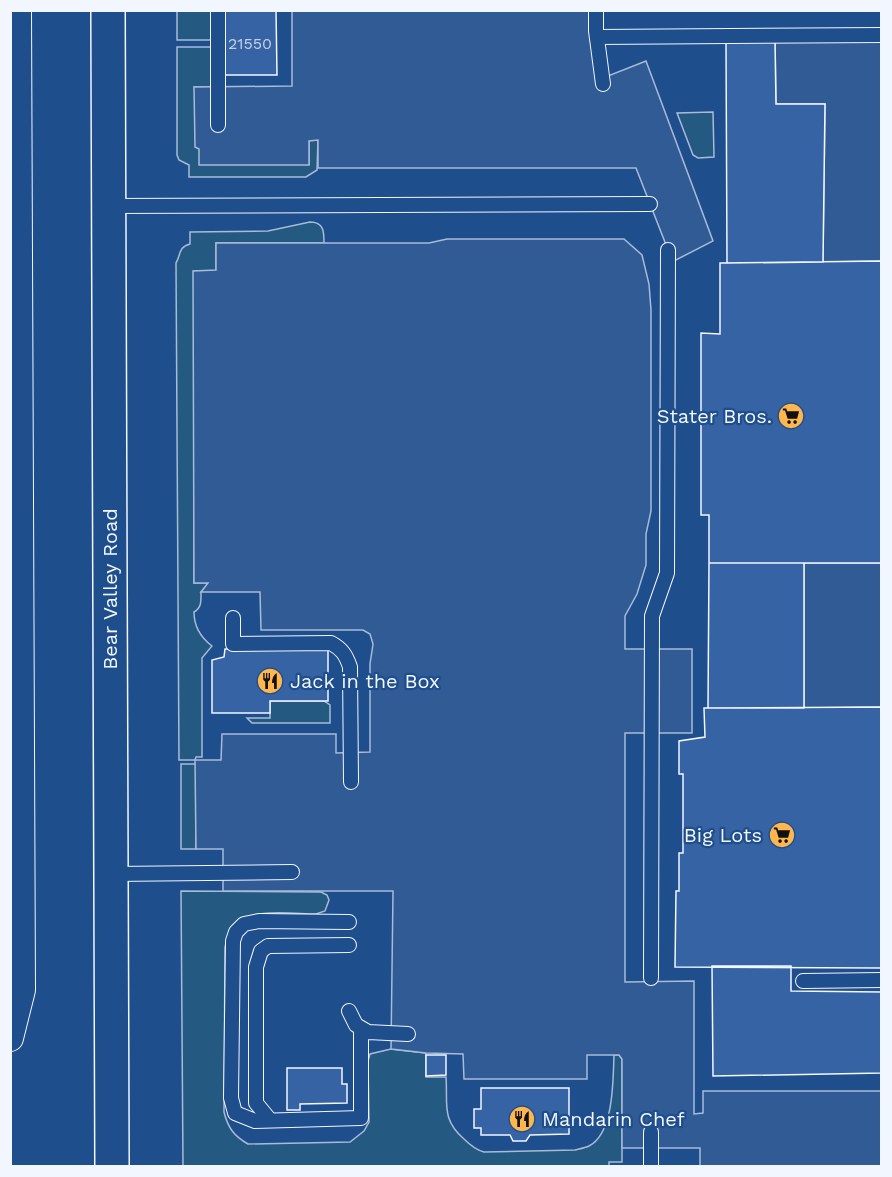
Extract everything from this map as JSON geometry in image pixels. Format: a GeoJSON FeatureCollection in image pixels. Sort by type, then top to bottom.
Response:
{"type":"FeatureCollection","features":[{"type":"Feature","properties":{"kind":"main road","name":"Bear Valley Road"},"geometry":{"type":"LineString","coordinates":[[108,10],[112,1167]]}},
{"type":"Feature","properties":{"kind":"street"},"geometry":{"type":"LineString","coordinates":[[10,1038],[22,990],[14,302],[14,80],[18,10]]}},
{"type":"Feature","properties":{"kind":"lane"},"geometry":{"type":"LineString","coordinates":[[218,10],[218,125]]}},
{"type":"Feature","properties":{"kind":"lane"},"geometry":{"type":"LineString","coordinates":[[596,10],[603,84]]}},
{"type":"Feature","properties":{"kind":"lane"},"geometry":{"type":"LineString","coordinates":[[597,37],[882,35]]}},
{"type":"Feature","properties":{"kind":"lane"},"geometry":{"type":"LineString","coordinates":[[109,206],[650,204]]}},
{"type":"Feature","properties":{"kind":"lane"},"geometry":{"type":"LineString","coordinates":[[651,978],[652,616],[667,573],[668,250]]}},
{"type":"Feature","properties":{"kind":"lane"},"geometry":{"type":"LineString","coordinates":[[233,618],[233,644],[331,644],[340,648],[347,657],[350,667],[351,782]]}},
{"type":"Feature","properties":{"kind":"lane"},"geometry":{"type":"LineString","coordinates":[[111,874],[291,872]]}},
{"type":"Feature","properties":{"kind":"lane"},"geometry":{"type":"LineString","coordinates":[[349,922],[259,921],[244,924],[236,932],[233,941],[231,1098],[235,1113],[255,1121],[361,1118],[361,1028]]}},
{"type":"Feature","properties":{"kind":"lane"},"geometry":{"type":"LineString","coordinates":[[270,1120],[256,1103],[256,967],[261,951],[268,946],[349,945]]}},
{"type":"Feature","properties":{"kind":"lane"},"geometry":{"type":"LineString","coordinates":[[803,981],[882,980]]}},
{"type":"Feature","properties":{"kind":"lane"},"geometry":{"type":"LineString","coordinates":[[349,1011],[356,1025],[368,1032],[408,1034]]}},
{"type":"Feature","properties":{"kind":"lane"},"geometry":{"type":"LineString","coordinates":[[651,1132],[651,1167]]}},
{"type":"Feature","properties":{"kind":"shaded area"},"geometry":{"type":"Polygon","coordinates":[[[177,11],[214,11],[215,40],[177,40],[177,11]]]}},
{"type":"Feature","properties":{"kind":"shaded area"},"geometry":{"type":"Polygon","coordinates":[[[292,11],[596,11],[603,78],[646,61],[713,241],[668,264],[668,250],[636,168],[318,168],[318,140],[309,141],[309,165],[199,165],[199,149],[195,147],[194,87],[292,86],[292,11]]]}},
{"type":"Feature","properties":{"kind":"shaded area"},"geometry":{"type":"Polygon","coordinates":[[[881,35],[881,261],[823,262],[825,104],[776,104],[775,36],[881,35]]]}},
{"type":"Feature","properties":{"kind":"shaded area"},"geometry":{"type":"Polygon","coordinates":[[[177,47],[215,47],[215,87],[195,87],[309,164],[309,140],[318,140],[317,170],[306,177],[189,177],[189,165],[179,160],[177,155],[177,47]]]}},
{"type":"Feature","properties":{"kind":"shaded area"},"geometry":{"type":"Polygon","coordinates":[[[713,112],[714,157],[698,158],[693,155],[677,113],[713,112]]]}},
{"type":"Feature","properties":{"kind":"shaded area"},"geometry":{"type":"Polygon","coordinates":[[[310,222],[321,226],[324,243],[216,243],[216,271],[194,271],[194,583],[209,583],[201,592],[200,606],[194,612],[198,631],[212,646],[202,658],[202,757],[196,757],[195,760],[179,760],[176,263],[182,249],[190,244],[190,232],[268,231],[310,222]]]}},
{"type":"Feature","properties":{"kind":"shaded area"},"geometry":{"type":"Polygon","coordinates":[[[447,239],[624,239],[642,255],[649,284],[651,310],[651,511],[646,534],[646,565],[637,594],[625,616],[625,649],[692,649],[692,733],[625,733],[625,982],[694,981],[694,1114],[703,1113],[703,1091],[881,1091],[881,1166],[700,1166],[700,1148],[622,1148],[622,1059],[619,1055],[587,1055],[587,1079],[464,1079],[463,1054],[391,1049],[393,891],[223,891],[223,849],[196,849],[195,760],[221,760],[222,734],[336,734],[336,753],[370,752],[370,664],[373,644],[370,634],[363,630],[261,630],[260,592],[201,592],[208,583],[194,583],[193,271],[216,270],[216,243],[429,243],[447,239]]]}},
{"type":"Feature","properties":{"kind":"shaded area"},"geometry":{"type":"Polygon","coordinates":[[[804,563],[881,563],[881,707],[804,708],[804,563]]]}},
{"type":"Feature","properties":{"kind":"shaded area"},"geometry":{"type":"Polygon","coordinates":[[[270,701],[324,701],[330,705],[330,723],[252,723],[247,718],[270,718],[270,701]]]}},
{"type":"Feature","properties":{"kind":"shaded area"},"geometry":{"type":"Polygon","coordinates":[[[181,764],[196,764],[196,849],[181,849],[181,764]]]}},
{"type":"Feature","properties":{"kind":"shaded area"},"geometry":{"type":"Polygon","coordinates":[[[181,891],[321,892],[327,895],[329,900],[325,911],[316,914],[272,913],[250,916],[233,926],[228,936],[225,948],[224,1112],[232,1131],[248,1144],[350,1142],[364,1131],[369,1122],[368,1061],[370,1054],[391,1049],[426,1053],[426,1077],[446,1077],[447,1111],[452,1125],[466,1141],[478,1150],[484,1152],[575,1150],[589,1146],[603,1130],[611,1105],[614,1055],[619,1055],[622,1059],[622,1162],[609,1162],[609,1166],[183,1166],[181,891]]]}},
{"type":"Feature","properties":{"kind":"building"},"geometry":{"type":"Polygon","coordinates":[[[222,10],[276,10],[277,75],[223,75],[222,10]]]}},
{"type":"Feature","properties":{"kind":"building"},"geometry":{"type":"Polygon","coordinates":[[[726,41],[775,41],[776,104],[825,104],[823,262],[727,263],[726,41]]]}},
{"type":"Feature","properties":{"kind":"building","name":"Stater Bros."},"geometry":{"type":"Polygon","coordinates":[[[882,261],[882,563],[709,563],[709,515],[701,515],[701,333],[720,334],[720,263],[882,261]]]}},
{"type":"Feature","properties":{"kind":"building"},"geometry":{"type":"Polygon","coordinates":[[[709,563],[804,563],[804,708],[708,708],[709,563]]]}},
{"type":"Feature","properties":{"kind":"building","name":"Jack in the Box"},"geometry":{"type":"Polygon","coordinates":[[[225,649],[328,649],[328,701],[270,701],[270,713],[212,713],[212,660],[224,657],[225,649]]]}},
{"type":"Feature","properties":{"kind":"building","name":"Big Lots"},"geometry":{"type":"Polygon","coordinates":[[[882,707],[882,968],[675,967],[676,891],[679,891],[679,853],[683,853],[683,774],[679,774],[679,741],[705,737],[704,708],[882,707]]]}},
{"type":"Feature","properties":{"kind":"building"},"geometry":{"type":"Polygon","coordinates":[[[712,966],[791,966],[791,991],[882,992],[882,1073],[713,1076],[712,966]]]}},
{"type":"Feature","properties":{"kind":"building"},"geometry":{"type":"Polygon","coordinates":[[[426,1055],[446,1055],[446,1075],[426,1076],[426,1055]]]}},
{"type":"Feature","properties":{"kind":"building"},"geometry":{"type":"Polygon","coordinates":[[[287,1068],[342,1068],[342,1084],[347,1084],[347,1103],[300,1104],[300,1110],[287,1110],[287,1068]]]}},
{"type":"Feature","properties":{"kind":"building","name":"Mandarin Chef"},"geometry":{"type":"Polygon","coordinates":[[[481,1088],[569,1088],[569,1134],[530,1135],[526,1141],[513,1141],[510,1135],[481,1135],[481,1128],[474,1128],[474,1109],[481,1109],[481,1088]]]}},
{"type":"Feature","properties":{"kind":"place","name":"Stater Bros."},"geometry":{"type":"Point","coordinates":[791,416]}},
{"type":"Feature","properties":{"kind":"place","name":"Jack in the Box"},"geometry":{"type":"Point","coordinates":[270,681]}},
{"type":"Feature","properties":{"kind":"place","name":"Big Lots"},"geometry":{"type":"Point","coordinates":[782,835]}},
{"type":"Feature","properties":{"kind":"place","name":"Mandarin Chef"},"geometry":{"type":"Point","coordinates":[522,1119]}}]}
